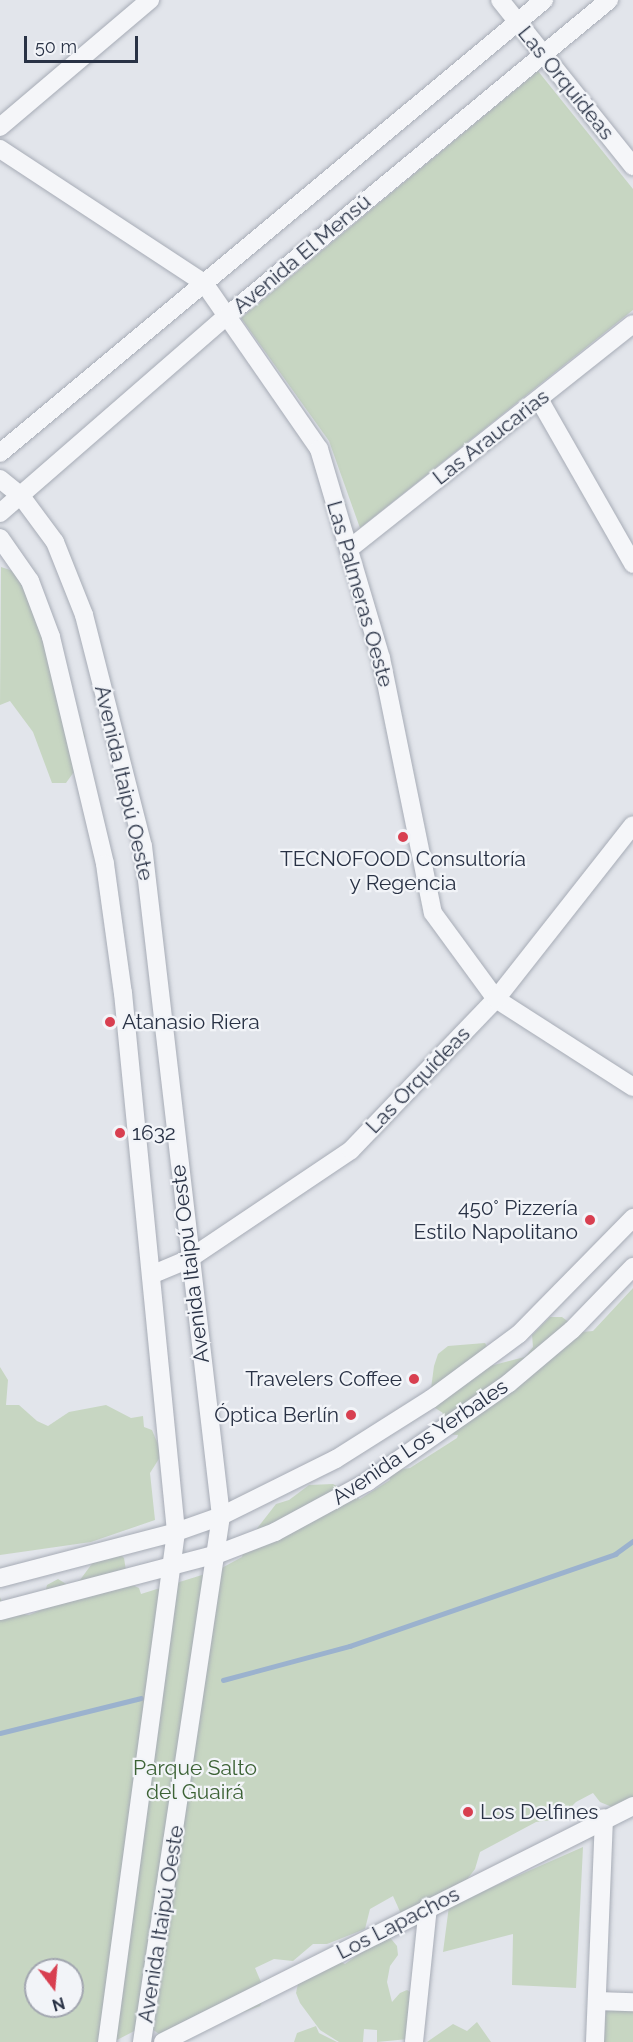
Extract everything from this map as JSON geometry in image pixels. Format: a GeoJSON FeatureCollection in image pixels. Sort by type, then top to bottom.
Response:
{"type":"FeatureCollection","features":[{"type":"Feature","properties":{"kind":"street"},"geometry":{"type":"LineString","coordinates":[[0,127],[150,0]]}},
{"type":"Feature","properties":{"kind":"street","name":"Las Orquídeas"},"geometry":{"type":"LineString","coordinates":[[500,0],[633,166]]}},
{"type":"Feature","properties":{"kind":"street","name":"Avenida El Mensú"},"geometry":{"type":"LineString","coordinates":[[0,453],[544,0]]}},
{"type":"Feature","properties":{"kind":"street","name":"Avenida El Mensú"},"geometry":{"type":"LineString","coordinates":[[0,513],[227,316],[609,0]]}},
{"type":"Feature","properties":{"kind":"street","name":"Las Palmeras Oeste"},"geometry":{"type":"LineString","coordinates":[[0,149],[204,283],[319,449],[381,658],[434,913],[496,999],[633,1086]]}},
{"type":"Feature","properties":{"kind":"street","name":"Las Araucarias"},"geometry":{"type":"LineString","coordinates":[[349,549],[633,324]]}},
{"type":"Feature","properties":{"kind":"street"},"geometry":{"type":"LineString","coordinates":[[539,399],[633,564]]}},
{"type":"Feature","properties":{"kind":"street","name":"Avenida Itaipú Oeste"},"geometry":{"type":"LineString","coordinates":[[0,479],[21,496],[55,542],[84,615],[143,846],[189,1259],[221,1516],[218,1554],[142,2042]]}},
{"type":"Feature","properties":{"kind":"street","name":"Avenida Itaipú Oeste"},"geometry":{"type":"LineString","coordinates":[[0,538],[30,581],[51,637],[105,864],[123,993],[176,1532],[107,2042]]}},
{"type":"Feature","properties":{"kind":"street","name":"Las Orquídeas"},"geometry":{"type":"LineString","coordinates":[[151,1275],[189,1259],[351,1150],[496,999],[633,825]]}},
{"type":"Feature","properties":{"kind":"street"},"geometry":{"type":"LineString","coordinates":[[0,1578],[176,1532],[221,1516],[336,1459],[431,1400],[519,1334],[633,1218]]}},
{"type":"Feature","properties":{"kind":"street","name":"Avenida Los Yerbales"},"geometry":{"type":"LineString","coordinates":[[0,1611],[172,1568],[218,1554],[274,1532],[367,1482],[509,1383],[572,1330],[633,1267]]}},
{"type":"Feature","properties":{"kind":"street","name":"Los Lapachos"},"geometry":{"type":"LineString","coordinates":[[163,2042],[604,1818],[633,1806]]}},
{"type":"Feature","properties":{"kind":"street"},"geometry":{"type":"LineString","coordinates":[[595,2042],[604,1818]]}},
{"type":"Feature","properties":{"kind":"street"},"geometry":{"type":"LineString","coordinates":[[414,2042],[428,1907]]}},
{"type":"Feature","properties":{"kind":"street"},"geometry":{"type":"LineString","coordinates":[[597,2001],[633,2002]]}},
{"type":"Feature","properties":{"kind":"green space"},"geometry":{"type":"Polygon","coordinates":[[[538,71],[633,189],[633,310],[360,528],[329,441],[241,318],[538,71]]]}},
{"type":"Feature","properties":{"kind":"green space"},"geometry":{"type":"Polygon","coordinates":[[[1,567],[13,571],[32,603],[85,736],[81,762],[66,783],[52,783],[33,732],[10,701],[0,705],[1,567]]]}},
{"type":"Feature","properties":{"kind":"green space","name":"Parque Salto del Guairá"},"geometry":{"type":"Polygon","coordinates":[[[633,1288],[633,1802],[612,1807],[600,1802],[593,1793],[576,1802],[559,1819],[536,1822],[480,1852],[475,1869],[459,1890],[434,1896],[426,1906],[402,1916],[393,1896],[370,1909],[365,1929],[327,1944],[313,1944],[293,1961],[274,1959],[255,1968],[266,1994],[260,2006],[247,2011],[162,2036],[146,2025],[113,2042],[0,2042],[0,1597],[5,1611],[29,1615],[41,1610],[47,1585],[58,1579],[68,1585],[80,1580],[102,1550],[115,1549],[124,1558],[128,1583],[139,1588],[141,1594],[218,1570],[242,1557],[245,1544],[276,1504],[289,1500],[309,1485],[333,1484],[360,1499],[390,1480],[390,1471],[410,1468],[457,1438],[458,1435],[445,1434],[437,1424],[443,1413],[429,1404],[434,1366],[438,1354],[448,1346],[485,1343],[491,1354],[490,1366],[525,1357],[533,1347],[532,1335],[550,1317],[562,1317],[582,1332],[593,1331],[633,1288]]]}},
{"type":"Feature","properties":{"kind":"green space"},"geometry":{"type":"Polygon","coordinates":[[[0,1367],[8,1380],[6,1405],[19,1405],[37,1421],[48,1426],[69,1412],[106,1405],[131,1418],[143,1416],[144,1427],[152,1430],[162,1454],[150,1473],[155,1520],[91,1542],[0,1555],[0,1367]]]}},
{"type":"Feature","properties":{"kind":"green space"},"geometry":{"type":"Polygon","coordinates":[[[583,1847],[576,1988],[512,1985],[513,1934],[443,1952],[449,1906],[583,1847]]]}},
{"type":"Feature","properties":{"kind":"green space"},"geometry":{"type":"Polygon","coordinates":[[[387,1934],[397,1946],[398,1955],[390,1966],[387,1982],[392,2002],[400,1993],[407,1990],[412,1993],[408,2039],[377,2042],[377,2030],[364,2029],[363,2042],[339,2042],[320,2030],[300,2003],[296,1993],[299,1979],[339,1961],[345,1964],[387,1934]]]}},
{"type":"Feature","properties":{"kind":"green space"},"geometry":{"type":"Polygon","coordinates":[[[606,2007],[633,2008],[633,2042],[604,2042],[606,2007]]]}},
{"type":"Feature","properties":{"kind":"green space"},"geometry":{"type":"Polygon","coordinates":[[[477,2022],[491,2042],[427,2042],[453,2024],[467,2031],[477,2022]]]}},
{"type":"Feature","properties":{"kind":"green space"},"geometry":{"type":"Polygon","coordinates":[[[316,2026],[319,2033],[337,2042],[294,2042],[297,2033],[316,2026]]]}},
{"type":"Feature","properties":{"kind":"waterway"},"geometry":{"type":"LineString","coordinates":[[223,1680],[350,1646],[615,1554],[633,1541]]}},
{"type":"Feature","properties":{"kind":"waterway"},"geometry":{"type":"LineString","coordinates":[[0,1733],[141,1698]]}},
{"type":"Feature","properties":{"kind":"place","name":"TECNOFOOD Consultoría y Regencia"},"geometry":{"type":"Point","coordinates":[403,837]}},
{"type":"Feature","properties":{"kind":"place","name":"Atanasio Riera"},"geometry":{"type":"Point","coordinates":[110,1022]}},
{"type":"Feature","properties":{"kind":"place","name":"1632"},"geometry":{"type":"Point","coordinates":[120,1133]}},
{"type":"Feature","properties":{"kind":"place","name":"450° Pizzería Estilo Napolitano"},"geometry":{"type":"Point","coordinates":[590,1220]}},
{"type":"Feature","properties":{"kind":"place","name":"Travelers Coffee"},"geometry":{"type":"Point","coordinates":[414,1379]}},
{"type":"Feature","properties":{"kind":"place","name":"Óptica Berlín"},"geometry":{"type":"Point","coordinates":[351,1415]}},
{"type":"Feature","properties":{"kind":"place","name":"Los Delfines"},"geometry":{"type":"Point","coordinates":[468,1812]}}]}
